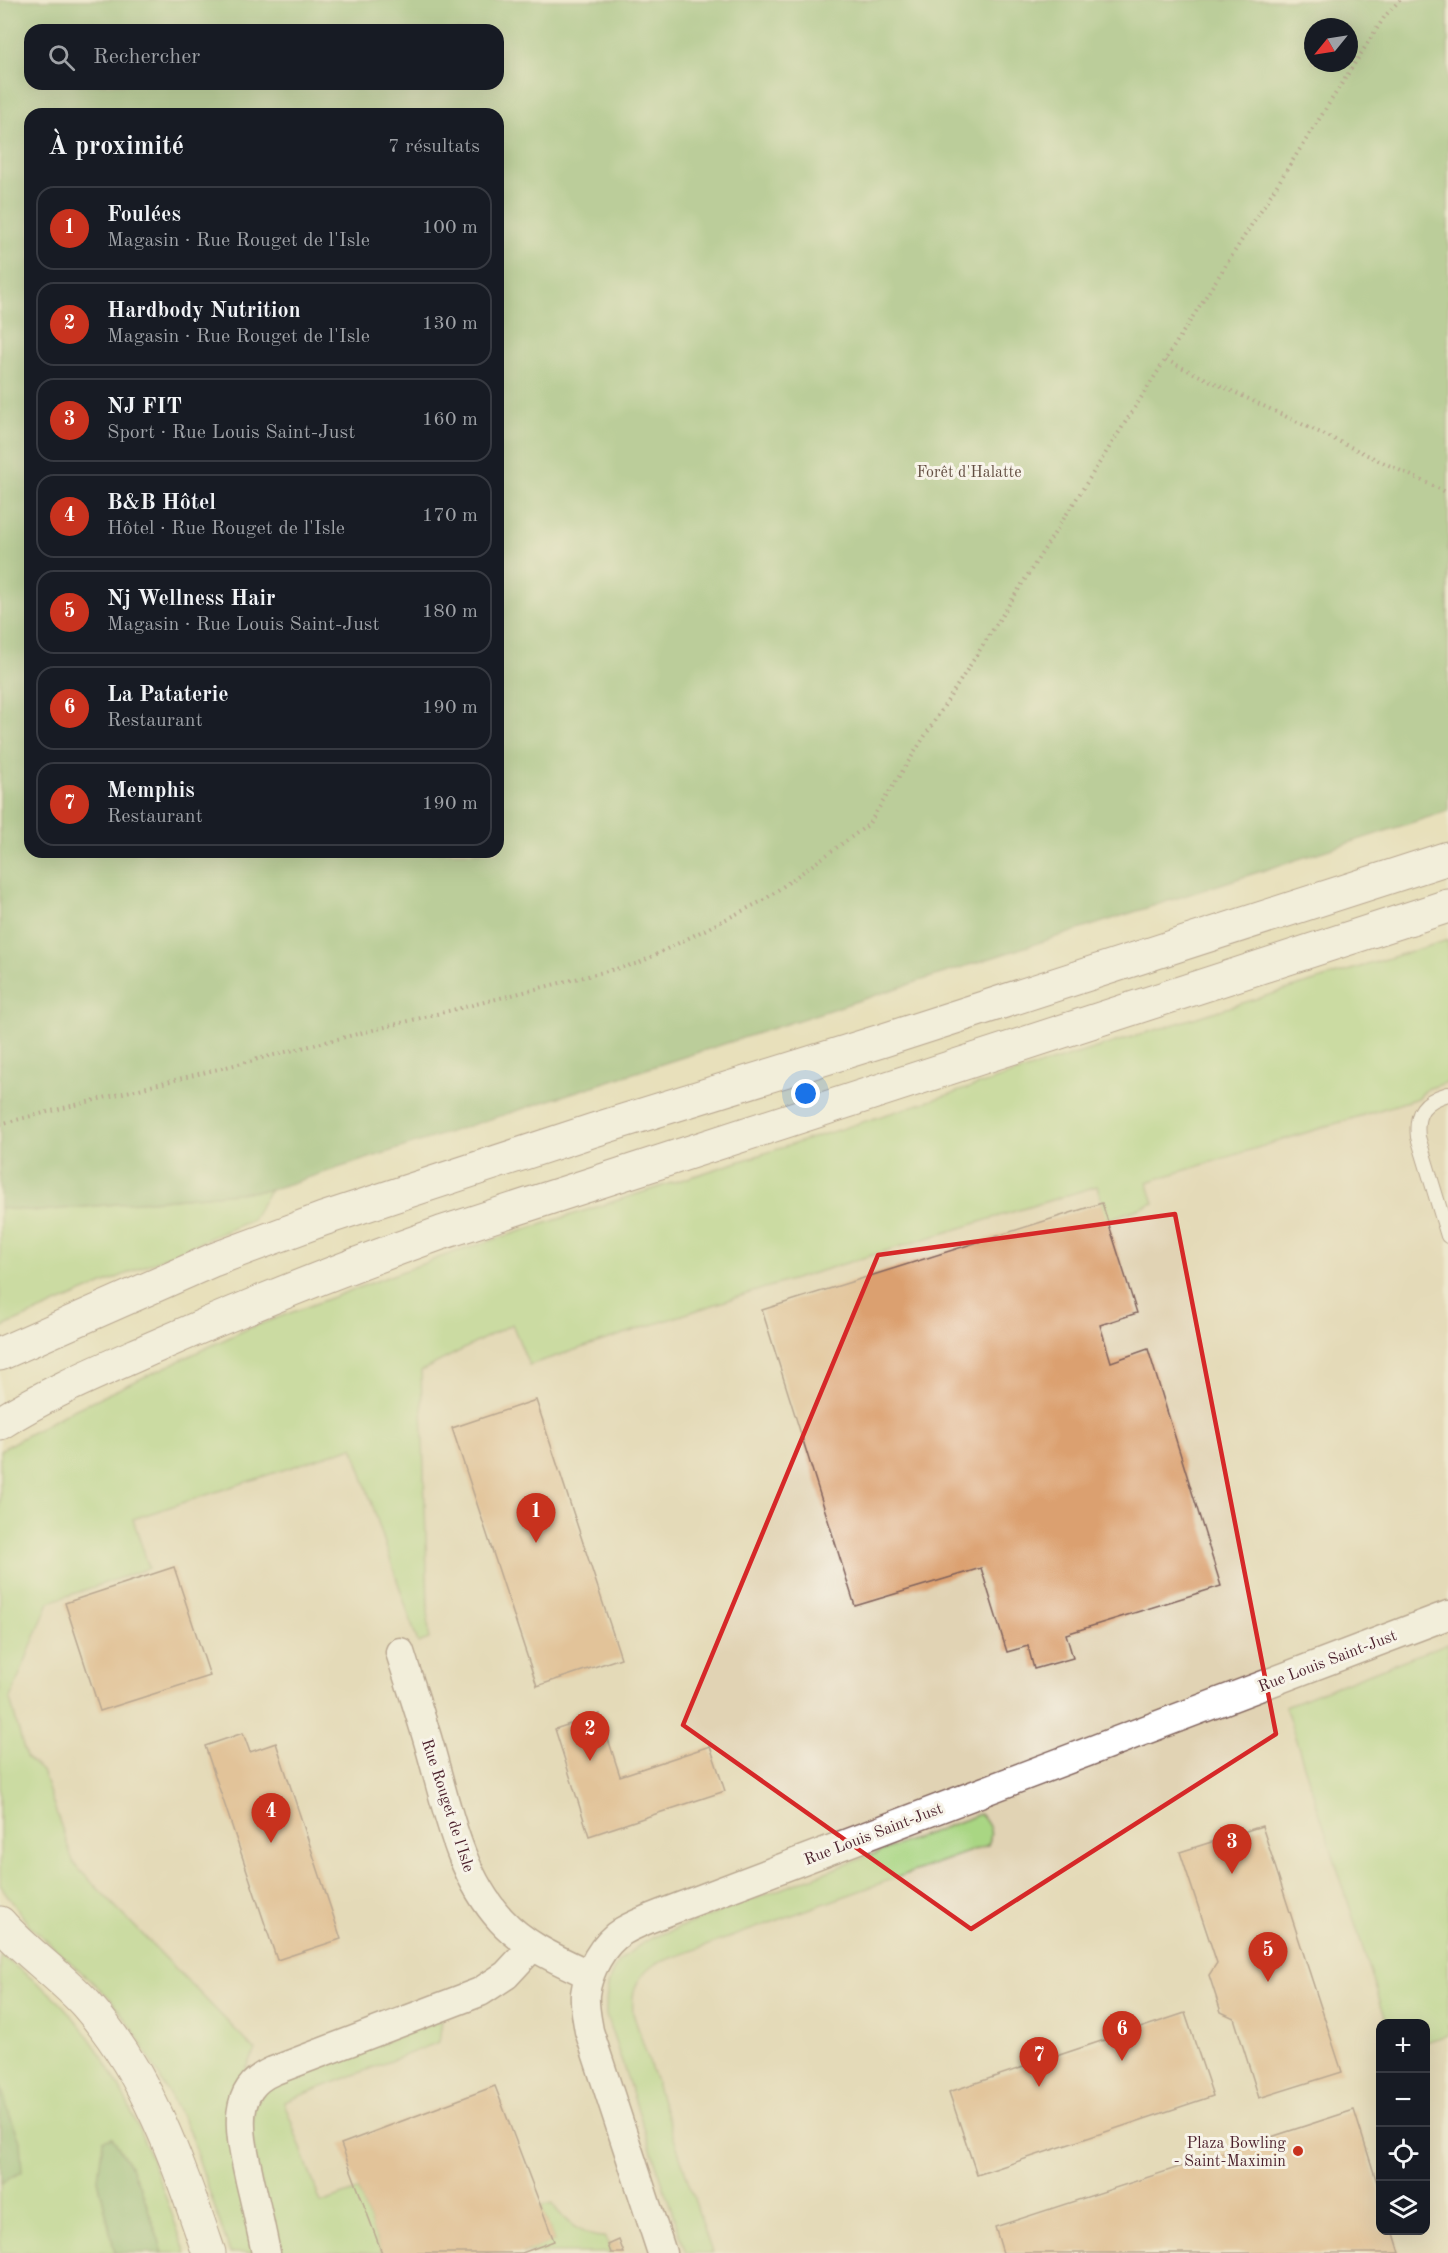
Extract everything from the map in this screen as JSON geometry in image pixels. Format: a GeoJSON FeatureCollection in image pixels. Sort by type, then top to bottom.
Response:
{"type":"FeatureCollection","features":[{"type":"Feature","properties":{"kind":"main road"},"geometry":{"type":"LineString","coordinates":[[0,1354],[213,1260],[332,1216],[594,1130],[863,1047],[1448,858]]}},
{"type":"Feature","properties":{"kind":"main road"},"geometry":{"type":"LineString","coordinates":[[0,1423],[50,1395],[108,1367],[283,1291],[441,1233],[1448,906]]}},
{"type":"Feature","properties":{"kind":"main road"},"geometry":{"type":"LineString","coordinates":[[0,1923],[25,1950],[85,2002],[111,2036],[161,2124],[209,2253]]}},
{"type":"Feature","properties":{"kind":"street","name":"Rue Louis Saint-Just"},"geometry":{"type":"LineString","coordinates":[[662,2253],[589,2031],[585,1994],[590,1975],[607,1945],[620,1932],[1448,1615]]}},
{"type":"Feature","properties":{"kind":"street","name":"Rue Rouget de l'Isle"},"geometry":{"type":"LineString","coordinates":[[400,1652],[445,1802],[475,1883],[486,1902],[502,1922],[532,1946],[590,1975]]}},
{"type":"Feature","properties":{"kind":"street"},"geometry":{"type":"LineString","coordinates":[[266,2253],[241,2140],[242,2108],[251,2085],[262,2075],[480,1992],[506,1975],[532,1946]]}},
{"type":"Feature","properties":{"kind":"lane"},"geometry":{"type":"LineString","coordinates":[[1448,1094],[1435,1098],[1422,1109],[1416,1122],[1418,1137],[1448,1236]]}},
{"type":"Feature","properties":{"kind":"path"},"geometry":{"type":"LineString","coordinates":[[0,1124],[639,963],[764,900],[868,825],[1385,16],[1400,0]]}},
{"type":"Feature","properties":{"kind":"path"},"geometry":{"type":"LineString","coordinates":[[1166,360],[1448,493]]}},
{"type":"Feature","properties":{"kind":"highlighted area"},"geometry":{"type":"Polygon","coordinates":[[[1175,1214],[1276,1734],[971,1929],[683,1725],[878,1255],[1175,1214]]]}},
{"type":"Feature","properties":{"kind":"shaded area"},"geometry":{"type":"Polygon","coordinates":[[[1448,951],[1448,2253],[252,2253],[195,2078],[0,1827],[0,1558],[87,1438],[1448,951]]]}},
{"type":"Feature","properties":{"kind":"green space","name":"Forêt d'Halatte"},"geometry":{"type":"Polygon","coordinates":[[[0,0],[1448,0],[1448,811],[270,1190],[40,1211],[0,1208],[0,0]]]}},
{"type":"Feature","properties":{"kind":"green space"},"geometry":{"type":"Polygon","coordinates":[[[1448,940],[1448,1082],[1427,1089],[1418,1098],[1147,1182],[1154,1203],[1107,1220],[1097,1186],[762,1289],[529,1365],[512,1324],[421,1371],[429,1639],[418,1643],[353,1447],[133,1519],[149,1568],[49,1602],[10,1699],[26,1757],[42,1771],[74,1864],[255,2050],[243,2076],[258,2253],[230,2253],[189,2131],[133,2029],[110,1998],[28,1924],[0,1885],[0,1450],[67,1413],[247,1329],[449,1254],[1054,1061],[1448,940]]]}},
{"type":"Feature","properties":{"kind":"green space"},"geometry":{"type":"Polygon","coordinates":[[[270,1190],[252,1220],[0,1328],[0,1208],[40,1211],[270,1190]]]}},
{"type":"Feature","properties":{"kind":"green space"},"geometry":{"type":"Polygon","coordinates":[[[1448,1643],[1448,2035],[1430,2041],[1430,2019],[1386,2019],[1285,1706],[1448,1643]]]}},
{"type":"Feature","properties":{"kind":"green space"},"geometry":{"type":"Polygon","coordinates":[[[980,1814],[990,1828],[991,1836],[988,1845],[655,1964],[643,1974],[634,1991],[633,2013],[712,2253],[686,2253],[606,2015],[608,1988],[615,1969],[629,1953],[651,1938],[980,1814]]]}},
{"type":"Feature","properties":{"kind":"green space"},"geometry":{"type":"Polygon","coordinates":[[[0,1955],[33,1979],[64,2007],[105,2061],[137,2123],[186,2253],[163,2253],[131,2167],[112,2137],[98,2179],[115,2253],[0,2253],[0,1955]]]}},
{"type":"Feature","properties":{"kind":"green space"},"geometry":{"type":"Polygon","coordinates":[[[442,2020],[439,2042],[284,2102],[321,2203],[358,2190],[382,2253],[274,2253],[251,2134],[255,2104],[266,2090],[281,2081],[442,2020]]]}},
{"type":"Feature","properties":{"kind":"green space"},"geometry":{"type":"Polygon","coordinates":[[[0,2082],[20,2141],[22,2172],[0,2183],[0,2082]]]}},
{"type":"Feature","properties":{"kind":"green space"},"geometry":{"type":"Polygon","coordinates":[[[112,2137],[131,2167],[163,2253],[115,2253],[98,2179],[103,2140],[112,2137]]]}},
{"type":"Feature","properties":{"kind":"green space"},"geometry":{"type":"Polygon","coordinates":[[[552,2203],[575,2227],[590,2235],[606,2237],[611,2253],[522,2253],[554,2241],[541,2206],[552,2203]]]}},
{"type":"Feature","properties":{"kind":"building"},"geometry":{"type":"Polygon","coordinates":[[[1102,1203],[1137,1313],[1100,1325],[1111,1362],[1148,1349],[1221,1586],[1066,1634],[1073,1658],[1034,1669],[1028,1646],[1007,1652],[981,1568],[855,1606],[762,1310],[1102,1203]]]}},
{"type":"Feature","properties":{"kind":"building"},"geometry":{"type":"Polygon","coordinates":[[[536,1400],[621,1658],[537,1686],[452,1428],[536,1400]]]}},
{"type":"Feature","properties":{"kind":"building"},"geometry":{"type":"Polygon","coordinates":[[[174,1567],[210,1676],[100,1711],[65,1603],[174,1567]]]}},
{"type":"Feature","properties":{"kind":"building"},"geometry":{"type":"Polygon","coordinates":[[[600,1714],[620,1776],[710,1746],[725,1791],[589,1836],[555,1729],[600,1714]]]}},
{"type":"Feature","properties":{"kind":"building"},"geometry":{"type":"Polygon","coordinates":[[[243,1733],[250,1752],[276,1743],[341,1939],[277,1960],[205,1746],[243,1733]]]}},
{"type":"Feature","properties":{"kind":"building"},"geometry":{"type":"Polygon","coordinates":[[[1262,1826],[1342,2072],[1259,2098],[1234,2018],[1221,2012],[1209,1975],[1217,1963],[1180,1852],[1262,1826]]]}},
{"type":"Feature","properties":{"kind":"building"},"geometry":{"type":"Polygon","coordinates":[[[1185,2013],[1213,2096],[977,2175],[949,2092],[1185,2013]]]}},
{"type":"Feature","properties":{"kind":"building"},"geometry":{"type":"Polygon","coordinates":[[[495,2086],[554,2241],[522,2253],[382,2253],[341,2144],[495,2086]]]}},
{"type":"Feature","properties":{"kind":"building","name":"Plaza Bowling - Saint-Maximin"},"geometry":{"type":"Polygon","coordinates":[[[1354,2110],[1376,2179],[1376,2235],[1395,2235],[1400,2253],[1003,2253],[995,2227],[1354,2110]]]}},
{"type":"Feature","properties":{"kind":"building"},"geometry":{"type":"Polygon","coordinates":[[[619,2240],[624,2253],[611,2253],[608,2245],[619,2240]]]}},
{"type":"Feature","properties":{"kind":"place","name":"Foulées"},"geometry":{"type":"Point","coordinates":[536,1543]}},
{"type":"Feature","properties":{"kind":"place","name":"Hardbody Nutrition"},"geometry":{"type":"Point","coordinates":[590,1761]}},
{"type":"Feature","properties":{"kind":"place","name":"B&B Hôtel"},"geometry":{"type":"Point","coordinates":[271,1843]}},
{"type":"Feature","properties":{"kind":"place","name":"NJ FIT"},"geometry":{"type":"Point","coordinates":[1232,1874]}},
{"type":"Feature","properties":{"kind":"place","name":"Nj Wellness Hair"},"geometry":{"type":"Point","coordinates":[1268,1982]}},
{"type":"Feature","properties":{"kind":"place","name":"La Pataterie"},"geometry":{"type":"Point","coordinates":[1122,2061]}},
{"type":"Feature","properties":{"kind":"place","name":"Memphis"},"geometry":{"type":"Point","coordinates":[1039,2087]}},
{"type":"Feature","properties":{"kind":"place","name":"Plaza Bowling - Saint-Maximin"},"geometry":{"type":"Point","coordinates":[1298,2151]}}]}
